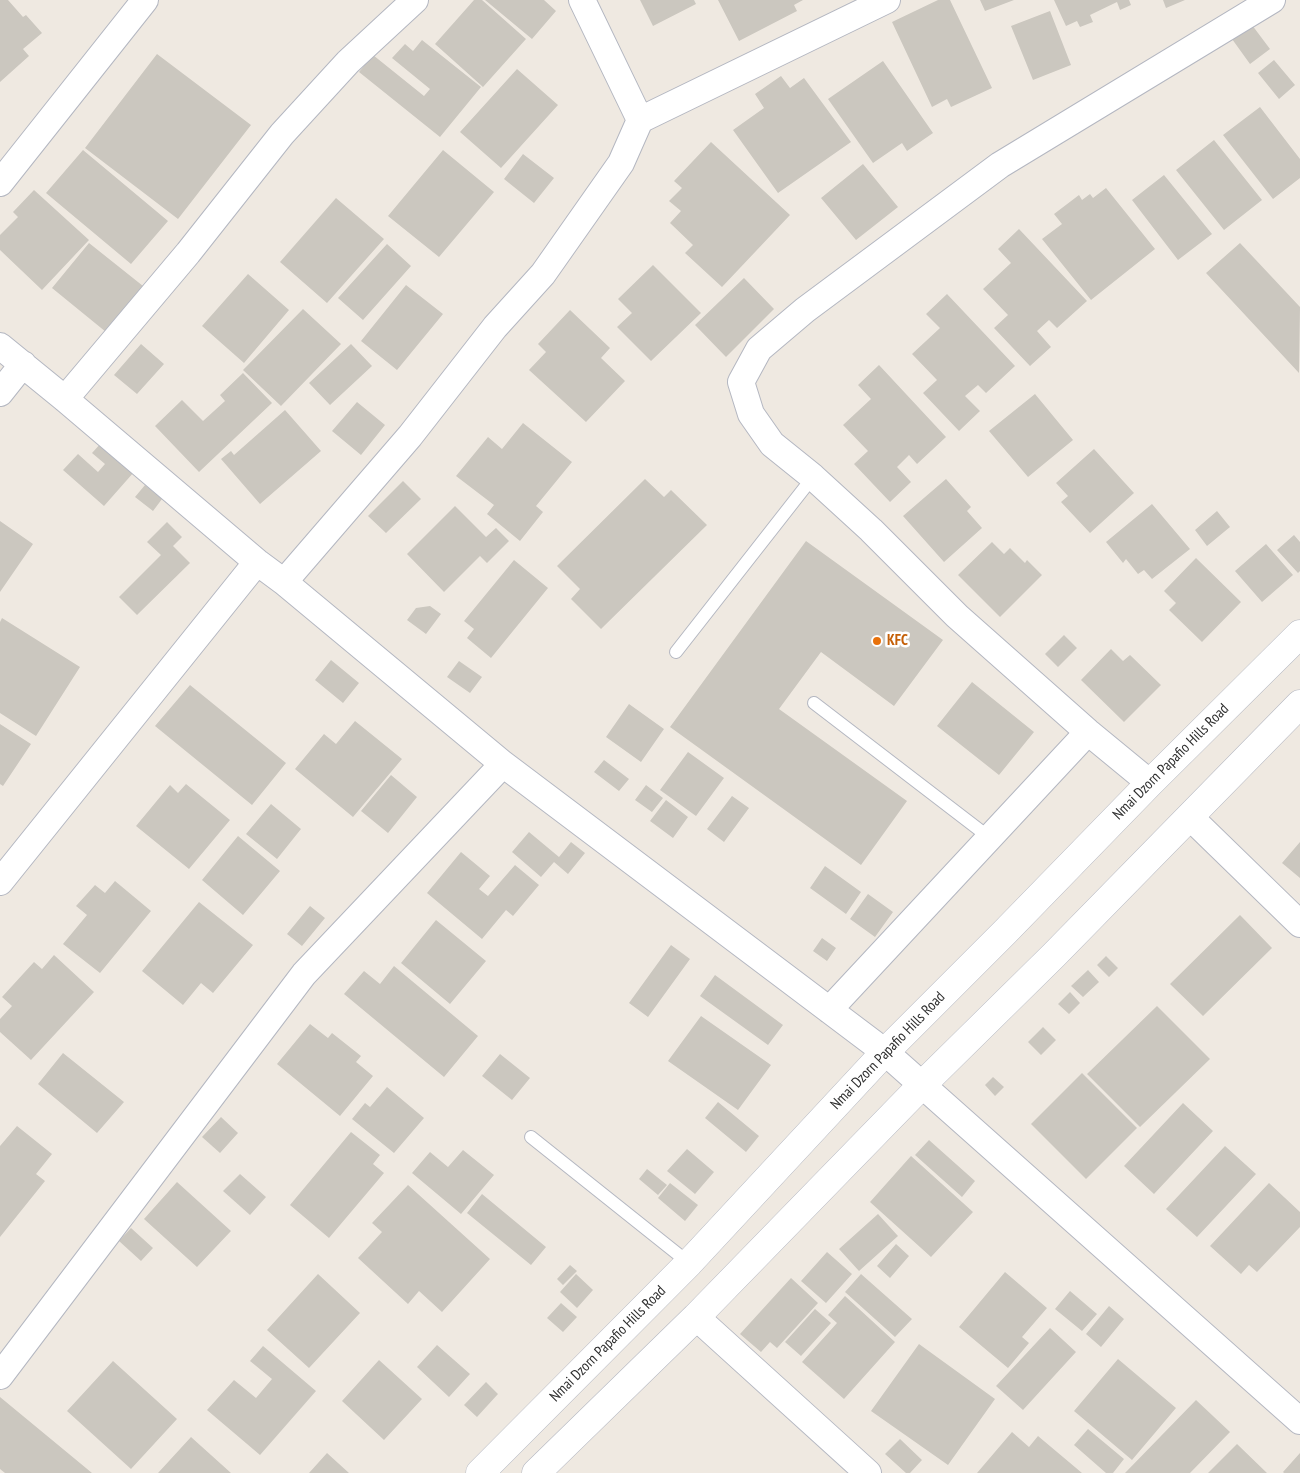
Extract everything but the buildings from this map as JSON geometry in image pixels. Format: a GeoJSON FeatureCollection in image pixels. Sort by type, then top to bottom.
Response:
{"type":"FeatureCollection","features":[{"type":"Feature","properties":{"kind":"street"},"geometry":{"type":"LineString","coordinates":[[0,182],[146,0]]}},
{"type":"Feature","properties":{"kind":"street"},"geometry":{"type":"LineString","coordinates":[[65,399],[188,253],[282,134],[348,62],[415,0]]}},
{"type":"Feature","properties":{"kind":"street"},"geometry":{"type":"LineString","coordinates":[[582,0],[640,120]]}},
{"type":"Feature","properties":{"kind":"street"},"geometry":{"type":"LineString","coordinates":[[284,582],[410,436],[495,327],[543,274],[621,163],[640,120],[887,0]]}},
{"type":"Feature","properties":{"kind":"street"},"geometry":{"type":"LineString","coordinates":[[1150,783],[1088,732],[957,616],[813,477],[772,444],[751,414],[741,382],[760,349],[805,310],[1000,165],[1272,0]]}},
{"type":"Feature","properties":{"kind":"street"},"geometry":{"type":"LineString","coordinates":[[0,346],[257,562],[284,582],[504,764],[885,1052],[1300,1421]]}},
{"type":"Feature","properties":{"kind":"street"},"geometry":{"type":"LineString","coordinates":[[0,393],[23,364]]}},
{"type":"Feature","properties":{"kind":"street"},"geometry":{"type":"LineString","coordinates":[[0,882],[257,562]]}},
{"type":"Feature","properties":{"kind":"street","name":"Nmai Dzorn Papafio Hills Road"},"geometry":{"type":"LineString","coordinates":[[480,1473],[689,1263],[885,1052],[1300,634]]}},
{"type":"Feature","properties":{"kind":"street"},"geometry":{"type":"LineString","coordinates":[[536,1473],[696,1317],[922,1085],[1300,704]]}},
{"type":"Feature","properties":{"kind":"street"},"geometry":{"type":"LineString","coordinates":[[829,1010],[1088,732]]}},
{"type":"Feature","properties":{"kind":"street"},"geometry":{"type":"LineString","coordinates":[[0,1376],[304,974],[504,764]]}},
{"type":"Feature","properties":{"kind":"street"},"geometry":{"type":"LineString","coordinates":[[1190,816],[1300,924]]}},
{"type":"Feature","properties":{"kind":"street"},"geometry":{"type":"LineString","coordinates":[[696,1317],[868,1473]]}},
{"type":"Feature","properties":{"kind":"lane"},"geometry":{"type":"LineString","coordinates":[[676,652],[813,477]]}},
{"type":"Feature","properties":{"kind":"lane"},"geometry":{"type":"LineString","coordinates":[[814,703],[990,838]]}},
{"type":"Feature","properties":{"kind":"lane"},"geometry":{"type":"LineString","coordinates":[[531,1137],[689,1263]]}},
{"type":"Feature","properties":{"kind":"place","name":"KFC"},"geometry":{"type":"Point","coordinates":[877,641]}}]}
